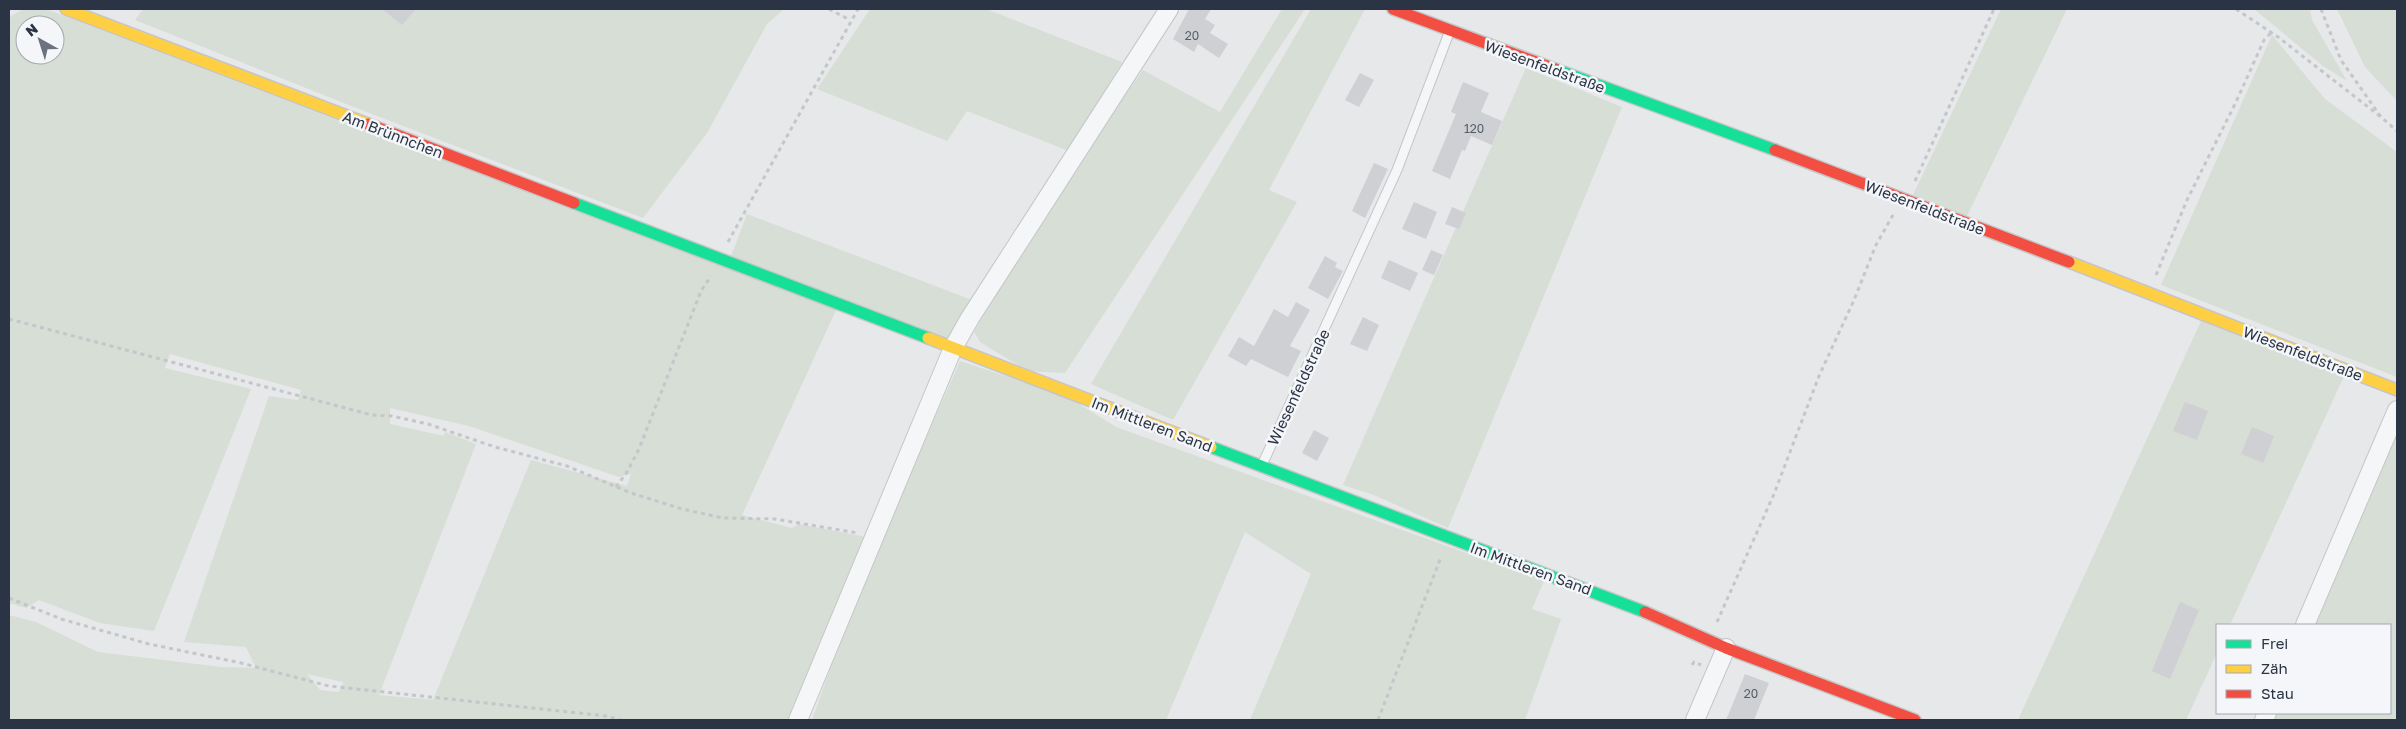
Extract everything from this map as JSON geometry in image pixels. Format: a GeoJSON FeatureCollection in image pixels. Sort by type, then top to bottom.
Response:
{"type":"FeatureCollection","features":[{"type":"Feature","properties":{"kind":"street","name":"Am Brünnchen"},"geometry":{"type":"LineString","coordinates":[[66,9],[953,348]]}},
{"type":"Feature","properties":{"kind":"street"},"geometry":{"type":"LineString","coordinates":[[798,720],[873,536],[953,348],[970,318],[1169,9]]}},
{"type":"Feature","properties":{"kind":"street","name":"Wiesenfeldstraße"},"geometry":{"type":"LineString","coordinates":[[1393,9],[1906,199],[2397,390]]}},
{"type":"Feature","properties":{"kind":"street","name":"Im Mittleren Sand"},"geometry":{"type":"LineString","coordinates":[[953,348],[1449,538],[1636,607],[1726,648],[1915,720]]}},
{"type":"Feature","properties":{"kind":"street"},"geometry":{"type":"LineString","coordinates":[[2305,624],[2397,410]]}},
{"type":"Feature","properties":{"kind":"street"},"geometry":{"type":"LineString","coordinates":[[1695,720],[1726,648]]}},
{"type":"Feature","properties":{"kind":"lane","name":"Wiesenfeldstraße"},"geometry":{"type":"LineString","coordinates":[[1262,466],[1397,170],[1450,31]]}},
{"type":"Feature","properties":{"kind":"path"},"geometry":{"type":"LineString","coordinates":[[830,9],[850,20]]}},
{"type":"Feature","properties":{"kind":"path"},"geometry":{"type":"LineString","coordinates":[[616,487],[627,472],[639,449],[701,291],[714,272],[719,258],[850,20],[858,9]]}},
{"type":"Feature","properties":{"kind":"path"},"geometry":{"type":"LineString","coordinates":[[1709,639],[1774,494],[1819,376],[1854,300],[1876,245],[1899,205],[1906,199],[1994,9]]}},
{"type":"Feature","properties":{"kind":"path"},"geometry":{"type":"LineString","coordinates":[[2236,9],[2271,33],[2397,131]]}},
{"type":"Feature","properties":{"kind":"path"},"geometry":{"type":"LineString","coordinates":[[2321,9],[2341,60],[2381,117]]}},
{"type":"Feature","properties":{"kind":"path"},"geometry":{"type":"LineString","coordinates":[[2149,292],[2187,200],[2236,102],[2264,40],[2271,33]]}},
{"type":"Feature","properties":{"kind":"path"},"geometry":{"type":"LineString","coordinates":[[9,319],[210,370],[372,415],[392,416],[428,424],[495,447],[567,466],[616,487],[682,509],[723,518],[775,519],[873,536]]}},
{"type":"Feature","properties":{"kind":"path"},"geometry":{"type":"LineString","coordinates":[[1378,720],[1449,538]]}},
{"type":"Feature","properties":{"kind":"path"},"geometry":{"type":"LineString","coordinates":[[9,598],[61,619],[149,644],[241,663],[329,686],[606,716],[621,720]]}},
{"type":"Feature","properties":{"kind":"shaded area"},"geometry":{"type":"Polygon","coordinates":[[[24,9],[46,9],[62,15],[15,15],[15,65],[65,65],[65,16],[836,310],[742,515],[792,528],[799,524],[866,537],[791,720],[9,720],[9,615],[36,622],[98,652],[221,667],[256,668],[246,647],[184,642],[269,396],[298,400],[301,390],[170,354],[165,368],[251,389],[154,631],[100,623],[39,600],[26,608],[9,603],[9,21],[11,16],[24,9]],[[390,408],[390,424],[444,436],[445,432],[476,444],[379,695],[433,700],[531,460],[627,486],[631,474],[619,477],[469,426],[390,408]],[[307,674],[320,690],[339,692],[343,682],[307,674]]]}},
{"type":"Feature","properties":{"kind":"shaded area"},"geometry":{"type":"Polygon","coordinates":[[[143,9],[784,9],[767,24],[707,133],[643,218],[359,109],[135,20],[143,9]]]}},
{"type":"Feature","properties":{"kind":"shaded area"},"geometry":{"type":"Polygon","coordinates":[[[870,9],[986,9],[1122,62],[1069,151],[967,111],[947,141],[817,89],[870,9]]]}},
{"type":"Feature","properties":{"kind":"shaded area"},"geometry":{"type":"Polygon","coordinates":[[[1282,9],[1305,9],[1065,373],[1028,371],[980,342],[974,332],[1067,177],[1143,70],[1220,112],[1282,9]]]}},
{"type":"Feature","properties":{"kind":"shaded area"},"geometry":{"type":"Polygon","coordinates":[[[1311,9],[1365,9],[1269,190],[1297,202],[1173,420],[1091,384],[1311,9]]]}},
{"type":"Feature","properties":{"kind":"shaded area"},"geometry":{"type":"Polygon","coordinates":[[[2001,9],[2067,9],[1967,216],[1913,195],[2001,9]]]}},
{"type":"Feature","properties":{"kind":"shaded area"},"geometry":{"type":"Polygon","coordinates":[[[2254,9],[2310,9],[2312,20],[2347,81],[2323,66],[2254,9]]]}},
{"type":"Feature","properties":{"kind":"shaded area"},"geometry":{"type":"Polygon","coordinates":[[[2337,9],[2397,9],[2397,101],[2365,67],[2337,9]]]}},
{"type":"Feature","properties":{"kind":"shaded area"},"geometry":{"type":"Polygon","coordinates":[[[2272,35],[2325,99],[2397,152],[2397,377],[2161,285],[2272,35]]]}},
{"type":"Feature","properties":{"kind":"shaded area"},"geometry":{"type":"Polygon","coordinates":[[[1526,68],[1622,107],[1448,528],[1374,495],[1343,485],[1526,68]]]}},
{"type":"Feature","properties":{"kind":"shaded area"},"geometry":{"type":"Polygon","coordinates":[[[747,214],[972,300],[950,340],[730,259],[747,214]]]}},
{"type":"Feature","properties":{"kind":"shaded area"},"geometry":{"type":"Polygon","coordinates":[[[2201,321],[2344,376],[2230,624],[2216,624],[2216,655],[2186,720],[2018,720],[2201,321]]]}},
{"type":"Feature","properties":{"kind":"shaded area"},"geometry":{"type":"Polygon","coordinates":[[[960,361],[1068,397],[1116,427],[1544,581],[1532,609],[1561,619],[1525,720],[1250,720],[1311,574],[1245,532],[1166,720],[812,720],[855,598],[960,361]]]}},
{"type":"Feature","properties":{"kind":"shaded area"},"geometry":{"type":"Polygon","coordinates":[[[2397,422],[2397,720],[2272,720],[2275,714],[2391,714],[2391,624],[2312,624],[2397,422]]]}},
{"type":"Feature","properties":{"kind":"building"},"geometry":{"type":"Polygon","coordinates":[[[382,9],[416,9],[402,25],[382,9]]]}},
{"type":"Feature","properties":{"kind":"building"},"geometry":{"type":"Polygon","coordinates":[[[1189,9],[1211,9],[1205,19],[1215,25],[1210,33],[1228,44],[1219,58],[1198,44],[1194,52],[1173,39],[1189,9]]]}},
{"type":"Feature","properties":{"kind":"building"},"geometry":{"type":"Polygon","coordinates":[[[1360,73],[1374,80],[1359,107],[1345,100],[1360,73]]]}},
{"type":"Feature","properties":{"kind":"building"},"geometry":{"type":"Polygon","coordinates":[[[1463,82],[1489,93],[1481,112],[1502,121],[1492,145],[1471,136],[1465,151],[1462,150],[1450,179],[1432,171],[1456,114],[1451,112],[1463,82]]]}},
{"type":"Feature","properties":{"kind":"building"},"geometry":{"type":"Polygon","coordinates":[[[1374,163],[1388,169],[1365,218],[1352,211],[1374,163]]]}},
{"type":"Feature","properties":{"kind":"building"},"geometry":{"type":"Polygon","coordinates":[[[1414,202],[1437,212],[1426,239],[1402,229],[1414,202]]]}},
{"type":"Feature","properties":{"kind":"building"},"geometry":{"type":"Polygon","coordinates":[[[1452,207],[1466,213],[1459,229],[1445,224],[1452,207]]]}},
{"type":"Feature","properties":{"kind":"building"},"geometry":{"type":"Polygon","coordinates":[[[1431,250],[1443,255],[1434,275],[1422,270],[1431,250]]]}},
{"type":"Feature","properties":{"kind":"building"},"geometry":{"type":"Polygon","coordinates":[[[1325,256],[1337,263],[1335,267],[1343,271],[1328,299],[1308,288],[1325,256]]]}},
{"type":"Feature","properties":{"kind":"building"},"geometry":{"type":"Polygon","coordinates":[[[1389,260],[1418,273],[1410,291],[1381,278],[1389,260]]]}},
{"type":"Feature","properties":{"kind":"building"},"geometry":{"type":"Polygon","coordinates":[[[1296,302],[1310,310],[1290,346],[1301,351],[1288,377],[1251,359],[1246,366],[1228,356],[1239,337],[1254,346],[1274,309],[1288,317],[1296,302]]]}},
{"type":"Feature","properties":{"kind":"building"},"geometry":{"type":"Polygon","coordinates":[[[1363,317],[1379,325],[1367,351],[1350,344],[1363,317]]]}},
{"type":"Feature","properties":{"kind":"building"},"geometry":{"type":"Polygon","coordinates":[[[2185,402],[2208,411],[2197,440],[2173,431],[2185,402]]]}},
{"type":"Feature","properties":{"kind":"building"},"geometry":{"type":"Polygon","coordinates":[[[2252,427],[2274,436],[2263,463],[2241,454],[2252,427]]]}},
{"type":"Feature","properties":{"kind":"building"},"geometry":{"type":"Polygon","coordinates":[[[1314,430],[1329,438],[1317,461],[1302,453],[1314,430]]]}},
{"type":"Feature","properties":{"kind":"building"},"geometry":{"type":"Polygon","coordinates":[[[2180,602],[2199,610],[2170,679],[2152,671],[2180,602]]]}},
{"type":"Feature","properties":{"kind":"building"},"geometry":{"type":"Polygon","coordinates":[[[1745,674],[1769,683],[1754,720],[1726,720],[1745,674]]]}},
{"type":"Feature","properties":{"kind":"traffic: fast"},"geometry":{"type":"LineString","coordinates":[[1555,69],[1775,150]]}},
{"type":"Feature","properties":{"kind":"traffic: fast"},"geometry":{"type":"LineString","coordinates":[[574,203],[928,338]]}},
{"type":"Feature","properties":{"kind":"traffic: fast"},"geometry":{"type":"LineString","coordinates":[[1211,447],[1645,612]]}},
{"type":"Feature","properties":{"kind":"traffic: slow"},"geometry":{"type":"LineString","coordinates":[[66,9],[368,124]]}},
{"type":"Feature","properties":{"kind":"traffic: slow"},"geometry":{"type":"LineString","coordinates":[[2069,262],[2397,390]]}},
{"type":"Feature","properties":{"kind":"traffic: slow"},"geometry":{"type":"LineString","coordinates":[[928,338],[1211,447]]}},
{"type":"Feature","properties":{"kind":"traffic: jam"},"geometry":{"type":"LineString","coordinates":[[1393,9],[1555,69]]}},
{"type":"Feature","properties":{"kind":"traffic: jam"},"geometry":{"type":"LineString","coordinates":[[368,124],[574,203]]}},
{"type":"Feature","properties":{"kind":"traffic: jam"},"geometry":{"type":"LineString","coordinates":[[1775,150],[2069,262]]}},
{"type":"Feature","properties":{"kind":"traffic: jam"},"geometry":{"type":"LineString","coordinates":[[1645,612],[1726,648],[1915,720]]}}]}
